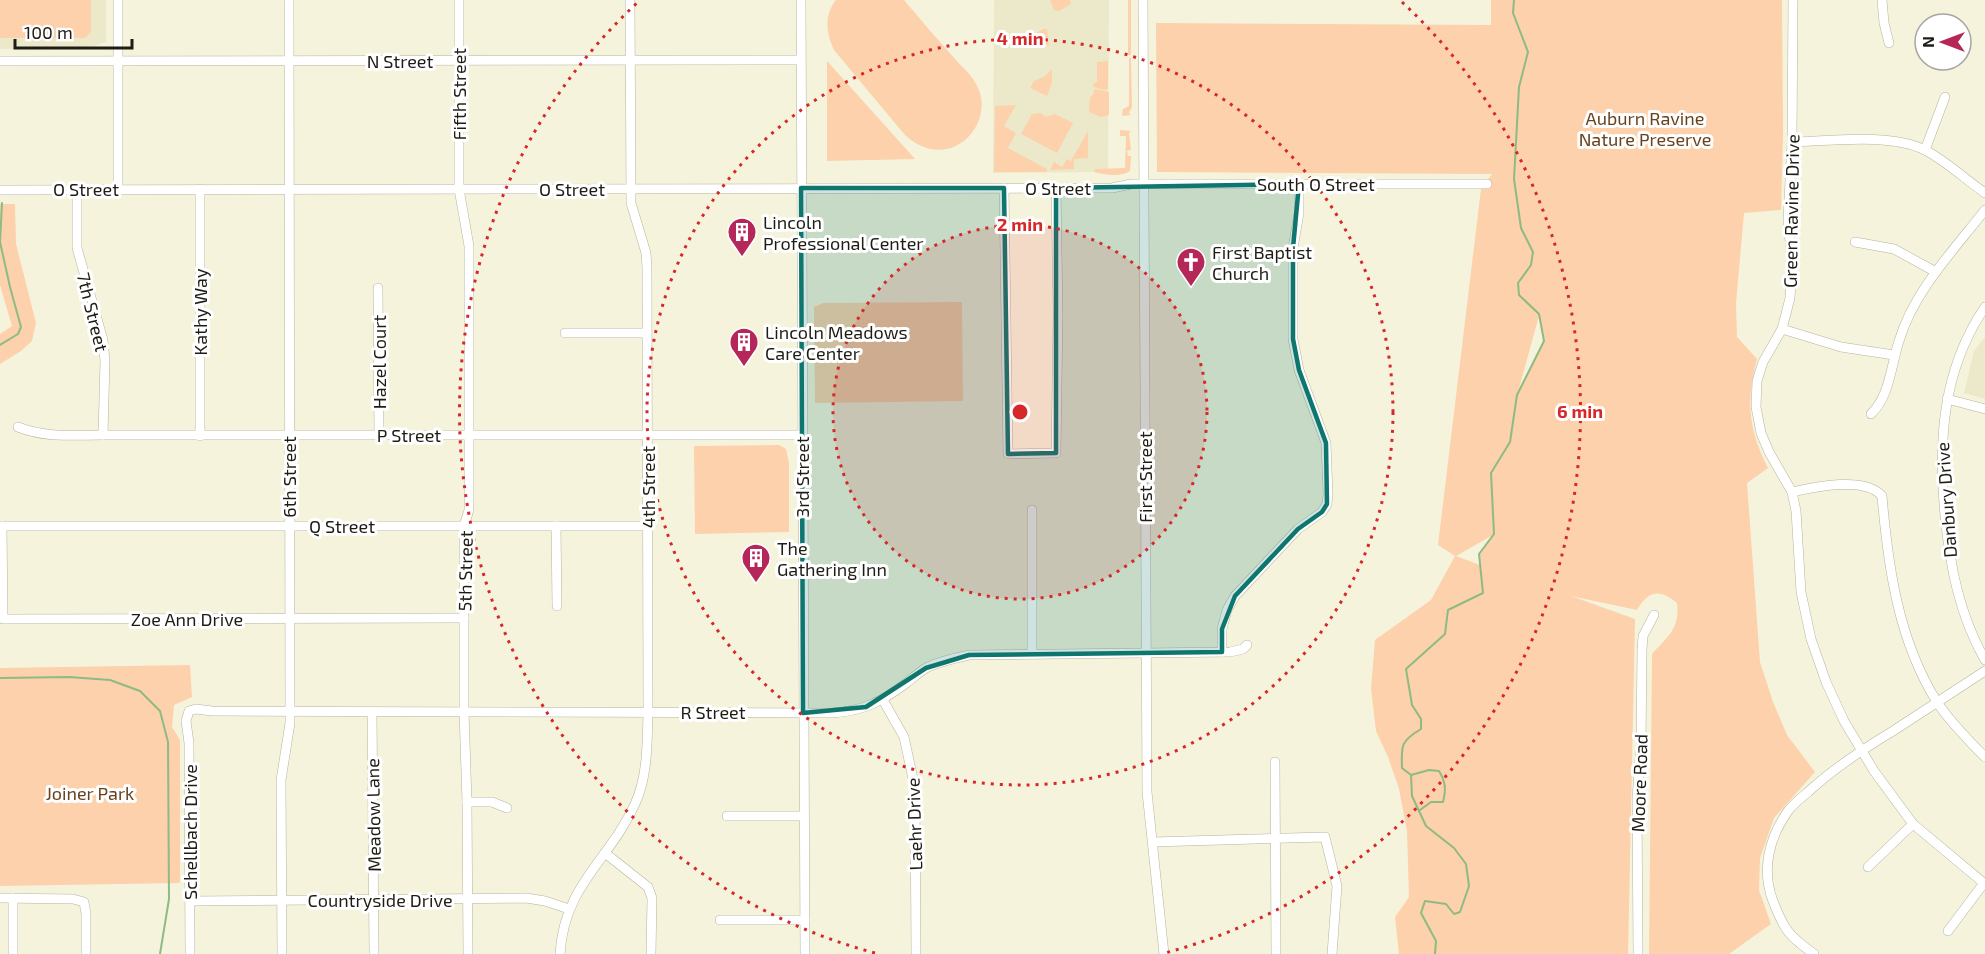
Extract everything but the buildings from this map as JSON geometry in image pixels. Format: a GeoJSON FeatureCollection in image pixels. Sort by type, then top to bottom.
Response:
{"type":"FeatureCollection","features":[{"type":"Feature","properties":{"kind":"street"},"geometry":{"type":"LineString","coordinates":[[118,0],[118,189]]}},
{"type":"Feature","properties":{"kind":"street","name":"6th Street"},"geometry":{"type":"LineString","coordinates":[[282,954],[281,780],[290,723],[289,0]]}},
{"type":"Feature","properties":{"kind":"street","name":"Fifth Street"},"geometry":{"type":"LineString","coordinates":[[459,0],[459,189]]}},
{"type":"Feature","properties":{"kind":"street","name":"4th Street"},"geometry":{"type":"LineString","coordinates":[[560,954],[569,909],[582,883],[624,825],[636,802],[647,761],[646,253],[633,213],[631,189],[630,0]]}},
{"type":"Feature","properties":{"kind":"street","name":"3rd Street"},"geometry":{"type":"LineString","coordinates":[[801,0],[805,954]]}},
{"type":"Feature","properties":{"kind":"street","name":"First Street"},"geometry":{"type":"LineString","coordinates":[[1143,0],[1147,792],[1164,954]]}},
{"type":"Feature","properties":{"kind":"street","name":"Green Ravine Drive"},"geometry":{"type":"LineString","coordinates":[[1792,0],[1792,142],[1788,220],[1792,263],[1790,298],[1782,329],[1763,362],[1757,381],[1756,408],[1761,433],[1792,492],[1796,511],[1801,592],[1811,639],[1826,682],[1844,721],[1874,771],[1913,824],[1985,884]]}},
{"type":"Feature","properties":{"kind":"street"},"geometry":{"type":"LineString","coordinates":[[1882,0],[1889,44]]}},
{"type":"Feature","properties":{"kind":"street","name":"N Street"},"geometry":{"type":"LineString","coordinates":[[0,61],[800,60]]}},
{"type":"Feature","properties":{"kind":"street"},"geometry":{"type":"LineString","coordinates":[[1925,150],[1945,97]]}},
{"type":"Feature","properties":{"kind":"street"},"geometry":{"type":"LineString","coordinates":[[1792,142],[1884,140],[1904,142],[1925,150],[1985,193]]}},
{"type":"Feature","properties":{"kind":"street","name":"South O Street"},"geometry":{"type":"LineString","coordinates":[[1144,184],[1487,184]]}},
{"type":"Feature","properties":{"kind":"street","name":"O Street"},"geometry":{"type":"LineString","coordinates":[[0,190],[1112,188],[1144,184]]}},
{"type":"Feature","properties":{"kind":"street"},"geometry":{"type":"LineString","coordinates":[[1222,652],[1222,629],[1227,610],[1235,596],[1298,529],[1322,512],[1327,504],[1326,443],[1299,370],[1293,339],[1293,248],[1299,213],[1299,184]]}},
{"type":"Feature","properties":{"kind":"street"},"geometry":{"type":"LineString","coordinates":[[1005,188],[1008,454],[1056,453],[1058,314],[1056,188]]}},
{"type":"Feature","properties":{"kind":"street","name":"7th Street"},"geometry":{"type":"LineString","coordinates":[[76,189],[77,248],[104,340],[103,435]]}},
{"type":"Feature","properties":{"kind":"street","name":"Kathy Way"},"geometry":{"type":"LineString","coordinates":[[200,189],[200,435]]}},
{"type":"Feature","properties":{"kind":"street","name":"5th Street"},"geometry":{"type":"LineString","coordinates":[[459,189],[469,246],[470,510],[464,526],[468,954]]}},
{"type":"Feature","properties":{"kind":"street"},"geometry":{"type":"LineString","coordinates":[[1871,414],[1883,400],[1902,329],[1914,304],[1985,210]]}},
{"type":"Feature","properties":{"kind":"street"},"geometry":{"type":"LineString","coordinates":[[1856,242],[1893,249],[1936,272]]}},
{"type":"Feature","properties":{"kind":"street","name":"Hazel Court"},"geometry":{"type":"LineString","coordinates":[[378,288],[379,435]]}},
{"type":"Feature","properties":{"kind":"street","name":"Danbury Drive"},"geometry":{"type":"LineString","coordinates":[[1985,307],[1975,321],[1962,350],[1947,399],[1941,436],[1941,471],[1947,545],[1953,582],[1960,605],[1985,660]]}},
{"type":"Feature","properties":{"kind":"street"},"geometry":{"type":"LineString","coordinates":[[1782,329],[1841,347],[1894,355]]}},
{"type":"Feature","properties":{"kind":"street"},"geometry":{"type":"LineString","coordinates":[[565,333],[646,333]]}},
{"type":"Feature","properties":{"kind":"street"},"geometry":{"type":"LineString","coordinates":[[1947,399],[1985,409]]}},
{"type":"Feature","properties":{"kind":"street","name":"P Street"},"geometry":{"type":"LineString","coordinates":[[18,427],[31,433],[47,435],[802,435]]}},
{"type":"Feature","properties":{"kind":"street"},"geometry":{"type":"LineString","coordinates":[[1792,492],[1820,486],[1867,485],[1882,496],[1889,565],[1900,615],[1917,662],[1937,702],[1985,757]]}},
{"type":"Feature","properties":{"kind":"street"},"geometry":{"type":"LineString","coordinates":[[1032,510],[1032,654]]}},
{"type":"Feature","properties":{"kind":"street","name":"Q Street"},"geometry":{"type":"LineString","coordinates":[[1,526],[648,526]]}},
{"type":"Feature","properties":{"kind":"street","name":"Zoe Ann Drive"},"geometry":{"type":"LineString","coordinates":[[1,526],[3,620],[464,618]]}},
{"type":"Feature","properties":{"kind":"street"},"geometry":{"type":"LineString","coordinates":[[556,526],[557,606]]}},
{"type":"Feature","properties":{"kind":"street","name":"Moore Road"},"geometry":{"type":"LineString","coordinates":[[1638,954],[1637,799],[1641,744],[1642,650],[1643,636],[1654,615]]}},
{"type":"Feature","properties":{"kind":"street","name":"R Street"},"geometry":{"type":"LineString","coordinates":[[189,711],[196,709],[212,711],[849,712],[883,700],[926,668],[947,659],[991,653],[1222,652],[1238,651],[1247,645]]}},
{"type":"Feature","properties":{"kind":"street"},"geometry":{"type":"LineString","coordinates":[[1814,954],[1792,938],[1779,919],[1768,891],[1767,868],[1770,845],[1779,825],[1790,808],[1826,776],[1985,671]]}},
{"type":"Feature","properties":{"kind":"street","name":"Laehr Drive"},"geometry":{"type":"LineString","coordinates":[[883,700],[903,737],[915,789],[916,954]]}},
{"type":"Feature","properties":{"kind":"street","name":"Schellbach Drive"},"geometry":{"type":"LineString","coordinates":[[189,711],[186,721],[189,743],[190,954]]}},
{"type":"Feature","properties":{"kind":"street","name":"Meadow Lane"},"geometry":{"type":"LineString","coordinates":[[372,711],[374,954]]}},
{"type":"Feature","properties":{"kind":"street"},"geometry":{"type":"LineString","coordinates":[[1275,762],[1276,954]]}},
{"type":"Feature","properties":{"kind":"street"},"geometry":{"type":"LineString","coordinates":[[467,802],[492,802],[507,808]]}},
{"type":"Feature","properties":{"kind":"street"},"geometry":{"type":"LineString","coordinates":[[727,816],[804,816]]}},
{"type":"Feature","properties":{"kind":"street"},"geometry":{"type":"LineString","coordinates":[[1868,867],[1913,824]]}},
{"type":"Feature","properties":{"kind":"street"},"geometry":{"type":"LineString","coordinates":[[1153,842],[1325,837],[1337,886],[1332,954]]}},
{"type":"Feature","properties":{"kind":"street"},"geometry":{"type":"LineString","coordinates":[[605,853],[648,887],[652,898],[651,954]]}},
{"type":"Feature","properties":{"kind":"street"},"geometry":{"type":"LineString","coordinates":[[1948,931],[1985,884]]}},
{"type":"Feature","properties":{"kind":"street"},"geometry":{"type":"LineString","coordinates":[[0,898],[73,899],[84,902],[86,954]]}},
{"type":"Feature","properties":{"kind":"street"},"geometry":{"type":"LineString","coordinates":[[13,898],[13,954]]}},
{"type":"Feature","properties":{"kind":"street","name":"Countryside Drive"},"geometry":{"type":"LineString","coordinates":[[190,901],[526,898],[546,901],[569,909]]}},
{"type":"Feature","properties":{"kind":"street"},"geometry":{"type":"LineString","coordinates":[[720,920],[805,920]]}},
{"type":"Feature","properties":{"kind":"highlighted area"},"geometry":{"type":"Polygon","coordinates":[[[1299,184],[1293,248],[1293,339],[1299,370],[1326,443],[1327,504],[1322,512],[1298,529],[1235,596],[1222,629],[1222,652],[969,655],[926,668],[866,707],[803,713],[801,188],[1004,188],[1008,454],[1056,453],[1056,188],[1299,184]]]}},
{"type":"Feature","properties":{"kind":"shaded area"},"geometry":{"type":"Polygon","coordinates":[[[0,0],[106,0],[106,42],[87,49],[0,49],[0,0]]]}},
{"type":"Feature","properties":{"kind":"shaded area"},"geometry":{"type":"Polygon","coordinates":[[[994,0],[1109,0],[1108,172],[993,173],[994,0]]]}},
{"type":"Feature","properties":{"kind":"shaded area"},"geometry":{"type":"Polygon","coordinates":[[[1985,337],[1985,399],[1964,393],[1974,351],[1985,337]]]}},
{"type":"Feature","properties":{"kind":"green space"},"geometry":{"type":"Polygon","coordinates":[[[0,0],[91,0],[91,32],[85,38],[0,38],[0,0]]]}},
{"type":"Feature","properties":{"kind":"green space"},"geometry":{"type":"Polygon","coordinates":[[[836,0],[904,0],[976,84],[982,102],[981,112],[974,130],[968,137],[951,148],[938,150],[921,146],[905,135],[834,50],[829,37],[828,18],[836,0]]]}},
{"type":"Feature","properties":{"kind":"green space"},"geometry":{"type":"Polygon","coordinates":[[[1050,0],[1070,0],[1071,4],[1059,11],[1054,10],[1050,0]]]}},
{"type":"Feature","properties":{"kind":"green space"},"geometry":{"type":"Polygon","coordinates":[[[1128,0],[1131,0],[1131,55],[1128,55],[1128,0]]]}},
{"type":"Feature","properties":{"kind":"green space","name":"Auburn Ravine Nature Preserve"},"geometry":{"type":"Polygon","coordinates":[[[1491,0],[1782,0],[1781,210],[1744,213],[1736,303],[1737,337],[1757,359],[1751,388],[1751,415],[1756,440],[1768,468],[1747,483],[1760,662],[1787,735],[1815,772],[1774,818],[1760,858],[1759,890],[1771,924],[1729,954],[1649,954],[1652,654],[1672,632],[1677,619],[1677,603],[1665,595],[1654,594],[1645,599],[1637,610],[1571,596],[1635,619],[1628,954],[1399,954],[1395,917],[1409,897],[1407,831],[1399,789],[1376,731],[1371,689],[1375,640],[1431,600],[1455,556],[1438,545],[1481,189],[1492,174],[1157,172],[1156,23],[1491,25],[1491,0]],[[1539,316],[1518,392],[1544,341],[1539,316]],[[1493,535],[1456,556],[1480,565],[1479,554],[1493,535]]]}},
{"type":"Feature","properties":{"kind":"green space"},"geometry":{"type":"Polygon","coordinates":[[[1043,29],[1047,29],[1049,46],[1030,39],[1043,29]]]}},
{"type":"Feature","properties":{"kind":"green space"},"geometry":{"type":"Polygon","coordinates":[[[1129,58],[1131,58],[1132,107],[1129,113],[1131,115],[1122,116],[1123,109],[1129,106],[1129,58]]]}},
{"type":"Feature","properties":{"kind":"green space"},"geometry":{"type":"Polygon","coordinates":[[[827,61],[915,159],[827,161],[827,61]]]}},
{"type":"Feature","properties":{"kind":"green space"},"geometry":{"type":"Polygon","coordinates":[[[1108,61],[1108,89],[1094,87],[1093,84],[1097,82],[1097,62],[1108,61]]]}},
{"type":"Feature","properties":{"kind":"green space"},"geometry":{"type":"Polygon","coordinates":[[[1052,69],[1052,83],[1047,96],[1030,88],[1034,81],[1045,76],[1052,69]]]}},
{"type":"Feature","properties":{"kind":"green space"},"geometry":{"type":"Polygon","coordinates":[[[1094,89],[1109,92],[1109,115],[1101,117],[1089,112],[1090,97],[1094,89]]]}},
{"type":"Feature","properties":{"kind":"green space"},"geometry":{"type":"Polygon","coordinates":[[[1016,105],[1004,126],[1016,133],[1008,148],[1047,169],[1047,172],[994,172],[995,106],[1016,105]]]}},
{"type":"Feature","properties":{"kind":"green space"},"geometry":{"type":"Polygon","coordinates":[[[1041,113],[1046,117],[1055,114],[1073,123],[1057,153],[1021,134],[1032,114],[1041,113]]]}},
{"type":"Feature","properties":{"kind":"green space"},"geometry":{"type":"Polygon","coordinates":[[[1120,130],[1131,131],[1129,133],[1131,150],[1127,151],[1128,156],[1131,156],[1130,171],[1118,175],[1094,172],[1095,169],[1125,168],[1126,136],[1120,136],[1120,130]]]}},
{"type":"Feature","properties":{"kind":"green space"},"geometry":{"type":"Polygon","coordinates":[[[1088,131],[1088,158],[1074,159],[1074,169],[1050,170],[1054,162],[1062,167],[1067,159],[1071,161],[1088,131]]]}},
{"type":"Feature","properties":{"kind":"green space"},"geometry":{"type":"Polygon","coordinates":[[[0,204],[15,204],[16,244],[36,323],[32,341],[0,364],[0,334],[12,326],[0,285],[0,204]]]}},
{"type":"Feature","properties":{"kind":"green space"},"geometry":{"type":"Polygon","coordinates":[[[962,302],[963,401],[815,403],[814,307],[823,303],[962,302]]]}},
{"type":"Feature","properties":{"kind":"green space"},"geometry":{"type":"Polygon","coordinates":[[[779,445],[786,449],[789,463],[789,532],[695,534],[694,446],[779,445]]]}},
{"type":"Feature","properties":{"kind":"green space","name":"Joiner Park"},"geometry":{"type":"Polygon","coordinates":[[[190,665],[192,697],[174,705],[172,727],[180,740],[180,883],[0,886],[0,668],[190,665]]]}},
{"type":"Feature","properties":{"kind":"waterway"},"geometry":{"type":"LineString","coordinates":[[1435,954],[1436,941],[1421,913],[1425,901],[1446,904],[1454,914],[1460,912],[1469,886],[1466,864],[1454,848],[1426,826],[1412,796],[1411,775],[1402,768],[1404,744],[1409,737],[1421,729],[1421,719],[1412,705],[1406,669],[1445,634],[1448,610],[1483,593],[1479,554],[1494,534],[1491,473],[1510,442],[1517,395],[1544,341],[1539,314],[1519,295],[1518,283],[1531,265],[1533,252],[1521,228],[1514,179],[1519,87],[1528,52],[1513,13],[1514,0]]}},
{"type":"Feature","properties":{"kind":"waterway"},"geometry":{"type":"LineString","coordinates":[[0,345],[18,334],[21,327],[0,242],[2,203]]}},
{"type":"Feature","properties":{"kind":"waterway"},"geometry":{"type":"LineString","coordinates":[[0,678],[69,677],[110,680],[140,691],[160,711],[168,742],[169,899],[160,954]]}},
{"type":"Feature","properties":{"kind":"waterway"},"geometry":{"type":"LineString","coordinates":[[1411,775],[1429,770],[1439,771],[1444,782],[1443,802],[1431,802],[1420,810]]}},
{"type":"Feature","properties":{"kind":"place","name":"Lincoln Professional Center"},"geometry":{"type":"Point","coordinates":[742,258]}},
{"type":"Feature","properties":{"kind":"place","name":"First Baptist Church"},"geometry":{"type":"Point","coordinates":[1191,288]}},
{"type":"Feature","properties":{"kind":"place","name":"Lincoln Meadows Care Center"},"geometry":{"type":"Point","coordinates":[744,368]}},
{"type":"Feature","properties":{"kind":"place","name":"The Gathering Inn"},"geometry":{"type":"Point","coordinates":[756,584]}}]}
